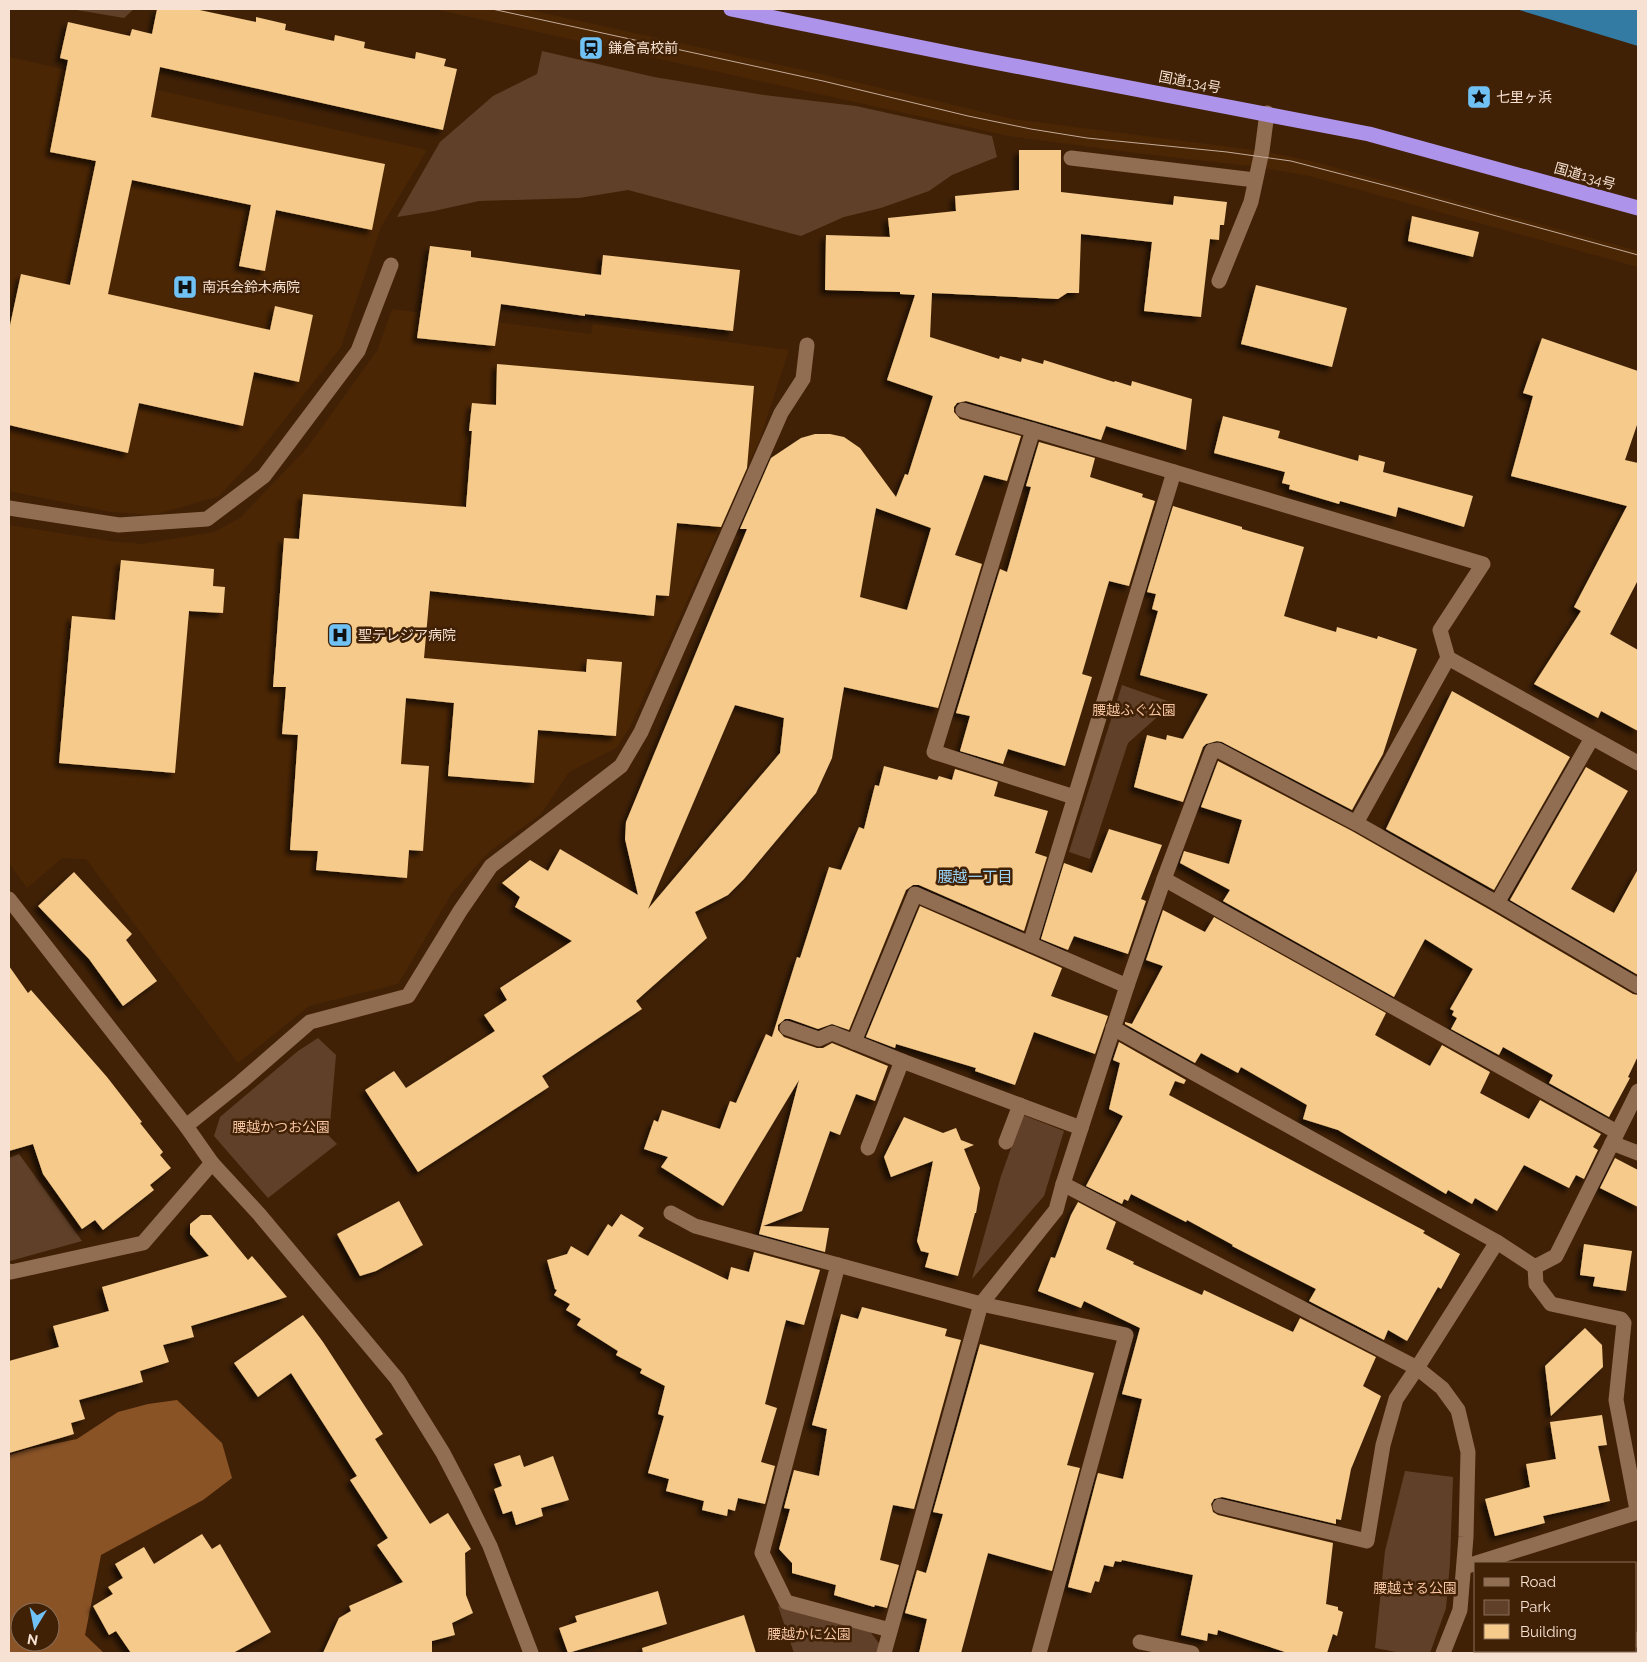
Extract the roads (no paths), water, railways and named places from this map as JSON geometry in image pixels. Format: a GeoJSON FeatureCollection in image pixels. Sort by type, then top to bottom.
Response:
{"type":"FeatureCollection","features":[{"type":"Feature","properties":{"kind":"highway","name":"国道134号"},"geometry":{"type":"LineString","coordinates":[[731,9],[968,57],[1369,134],[1638,208]]}},
{"type":"Feature","properties":{"kind":"street"},"geometry":{"type":"LineString","coordinates":[[1218,281],[1251,202],[1267,113]]}},
{"type":"Feature","properties":{"kind":"street"},"geometry":{"type":"LineString","coordinates":[[1071,158],[1255,180]]}},
{"type":"Feature","properties":{"kind":"street"},"geometry":{"type":"LineString","coordinates":[[9,508],[119,525],[206,519],[264,476],[358,351],[391,265]]}},
{"type":"Feature","properties":{"kind":"street"},"geometry":{"type":"LineString","coordinates":[[186,1126],[241,1082],[310,1022],[408,996],[491,866],[622,766],[641,732],[781,413],[803,379],[807,345]]}},
{"type":"Feature","properties":{"kind":"street"},"geometry":{"type":"LineString","coordinates":[[963,410],[1483,564],[1440,630],[1448,658],[1638,763]]}},
{"type":"Feature","properties":{"kind":"street"},"geometry":{"type":"LineString","coordinates":[[1033,430],[934,752],[1074,796]]}},
{"type":"Feature","properties":{"kind":"street"},"geometry":{"type":"LineString","coordinates":[[1030,944],[1174,472]]}},
{"type":"Feature","properties":{"kind":"street"},"geometry":{"type":"LineString","coordinates":[[1356,823],[1448,658]]}},
{"type":"Feature","properties":{"kind":"street"},"geometry":{"type":"LineString","coordinates":[[1497,903],[1592,738]]}},
{"type":"Feature","properties":{"kind":"street"},"geometry":{"type":"LineString","coordinates":[[884,1653],[980,1304],[1056,1210],[1062,1184],[1127,986],[1164,879],[1212,752],[1218,750],[1356,823],[1638,986]]}},
{"type":"Feature","properties":{"kind":"street"},"geometry":{"type":"LineString","coordinates":[[1164,879],[1615,1138],[1638,1154]]}},
{"type":"Feature","properties":{"kind":"street"},"geometry":{"type":"LineString","coordinates":[[854,1042],[915,894],[1127,986]]}},
{"type":"Feature","properties":{"kind":"street"},"geometry":{"type":"LineString","coordinates":[[9,899],[186,1126],[212,1163],[259,1214],[397,1379],[443,1453],[490,1546],[531,1653]]}},
{"type":"Feature","properties":{"kind":"street"},"geometry":{"type":"LineString","coordinates":[[787,1028],[819,1039],[832,1033],[1081,1128]]}},
{"type":"Feature","properties":{"kind":"street"},"geometry":{"type":"LineString","coordinates":[[1113,1028],[1497,1242],[1535,1267]]}},
{"type":"Feature","properties":{"kind":"street"},"geometry":{"type":"LineString","coordinates":[[868,1148],[902,1061]]}},
{"type":"Feature","properties":{"kind":"street"},"geometry":{"type":"LineString","coordinates":[[1535,1267],[1556,1256],[1638,1091]]}},
{"type":"Feature","properties":{"kind":"street"},"geometry":{"type":"LineString","coordinates":[[1006,1142],[1020,1105]]}},
{"type":"Feature","properties":{"kind":"street"},"geometry":{"type":"LineString","coordinates":[[9,1271],[143,1243],[212,1163]]}},
{"type":"Feature","properties":{"kind":"street"},"geometry":{"type":"LineString","coordinates":[[1062,1184],[1417,1368],[1442,1388],[1458,1410],[1468,1452],[1464,1567],[1460,1610],[1443,1653]]}},
{"type":"Feature","properties":{"kind":"street"},"geometry":{"type":"LineString","coordinates":[[671,1213],[695,1226],[980,1304],[1126,1335],[1039,1653]]}},
{"type":"Feature","properties":{"kind":"street"},"geometry":{"type":"LineString","coordinates":[[1220,1506],[1367,1541],[1383,1445],[1396,1400],[1497,1242]]}},
{"type":"Feature","properties":{"kind":"street"},"geometry":{"type":"LineString","coordinates":[[838,1265],[762,1553],[786,1602],[890,1630]]}},
{"type":"Feature","properties":{"kind":"street"},"geometry":{"type":"LineString","coordinates":[[1480,1562],[1635,1513],[1637,1510],[1616,1400],[1624,1323],[1621,1319],[1551,1304],[1536,1284],[1535,1267]]}},
{"type":"Feature","properties":{"kind":"street"},"geometry":{"type":"LineString","coordinates":[[1464,1567],[1474,1564]]}},
{"type":"Feature","properties":{"kind":"street"},"geometry":{"type":"LineString","coordinates":[[1140,1642],[1192,1653]]}},
{"type":"Feature","properties":{"kind":"water"},"geometry":{"type":"Polygon","coordinates":[[[1516,9],[1638,9],[1638,46],[1516,9]]]}},
{"type":"Feature","properties":{"kind":"tram line"},"geometry":{"type":"LineString","coordinates":[[492,9],[823,81],[1031,129],[1087,138],[1227,152],[1291,161],[1638,255]]}},
{"type":"Feature","properties":{"kind":"place","name":"鎌倉高校前"},"geometry":{"type":"Point","coordinates":[591,48]}},
{"type":"Feature","properties":{"kind":"place","name":"七里ヶ浜"},"geometry":{"type":"Point","coordinates":[1479,97]}},
{"type":"Feature","properties":{"kind":"place","name":"南浜会鈴木病院"},"geometry":{"type":"Point","coordinates":[185,287]}},
{"type":"Feature","properties":{"kind":"place","name":"聖テレジア病院"},"geometry":{"type":"Point","coordinates":[340,635]}},
{"type":"Feature","properties":{"kind":"district","name":"腰越一丁目"},"geometry":{"type":"Point","coordinates":[975,877]}},
{"type":"Feature","properties":{"kind":"park label","name":"腰越ふぐ公園"},"geometry":{"type":"Point","coordinates":[1134,710]}},
{"type":"Feature","properties":{"kind":"park label","name":"腰越かつお公園"},"geometry":{"type":"Point","coordinates":[281,1127]}},
{"type":"Feature","properties":{"kind":"park label","name":"腰越さる公園"},"geometry":{"type":"Point","coordinates":[1415,1588]}},
{"type":"Feature","properties":{"kind":"park label","name":"腰越かに公園"},"geometry":{"type":"Point","coordinates":[809,1634]}}]}
